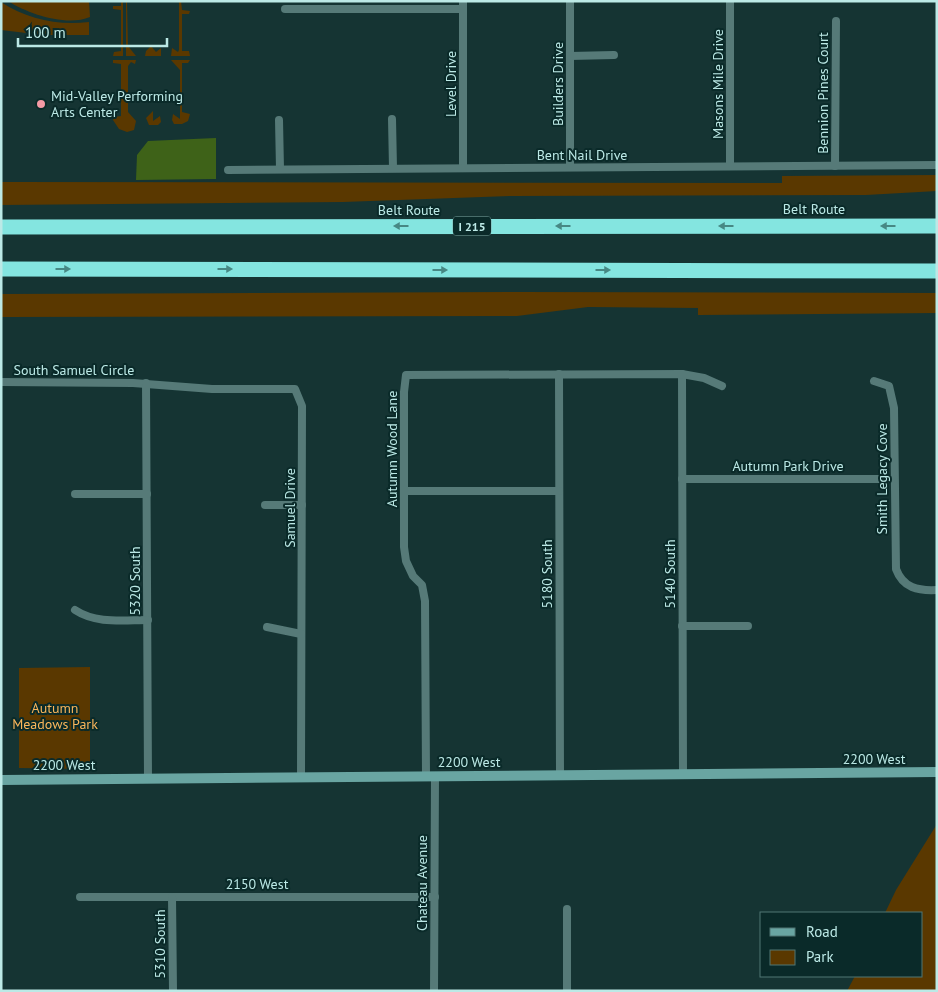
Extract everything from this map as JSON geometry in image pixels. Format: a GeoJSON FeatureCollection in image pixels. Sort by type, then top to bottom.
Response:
{"type":"FeatureCollection","features":[{"type":"Feature","properties":{"kind":"highway","name":"Belt Route"},"geometry":{"type":"LineString","coordinates":[[1,228],[937,226]]}},
{"type":"Feature","properties":{"kind":"highway"},"geometry":{"type":"LineString","coordinates":[[1,269],[937,271]]}},
{"type":"Feature","properties":{"kind":"street","name":"Builders Drive"},"geometry":{"type":"LineString","coordinates":[[570,1],[570,167]]}},
{"type":"Feature","properties":{"kind":"street","name":"Masons Mile Drive"},"geometry":{"type":"LineString","coordinates":[[730,1],[730,166]]}},
{"type":"Feature","properties":{"kind":"street"},"geometry":{"type":"LineString","coordinates":[[285,9],[463,5]]}},
{"type":"Feature","properties":{"kind":"street","name":"Level Drive"},"geometry":{"type":"LineString","coordinates":[[463,5],[463,168]]}},
{"type":"Feature","properties":{"kind":"street","name":"Bennion Pines Court"},"geometry":{"type":"LineString","coordinates":[[835,166],[836,21]]}},
{"type":"Feature","properties":{"kind":"street"},"geometry":{"type":"LineString","coordinates":[[570,56],[614,56]]}},
{"type":"Feature","properties":{"kind":"street"},"geometry":{"type":"LineString","coordinates":[[392,119],[393,168]]}},
{"type":"Feature","properties":{"kind":"street"},"geometry":{"type":"LineString","coordinates":[[279,120],[280,170]]}},
{"type":"Feature","properties":{"kind":"street","name":"Bent Nail Drive"},"geometry":{"type":"LineString","coordinates":[[228,170],[937,165]]}},
{"type":"Feature","properties":{"kind":"street","name":"5180 South"},"geometry":{"type":"LineString","coordinates":[[559,374],[560,775]]}},
{"type":"Feature","properties":{"kind":"street","name":"Autumn Wood Lane"},"geometry":{"type":"LineString","coordinates":[[430,776],[425,601],[422,585],[413,576],[406,561],[404,392],[406,375],[682,374],[704,378],[722,386]]}},
{"type":"Feature","properties":{"kind":"street","name":"5140 South"},"geometry":{"type":"LineString","coordinates":[[682,374],[683,774]]}},
{"type":"Feature","properties":{"kind":"street","name":"Smith Legacy Cove"},"geometry":{"type":"LineString","coordinates":[[874,381],[889,386],[893,397],[895,564],[898,575],[906,585],[921,590],[937,590]]}},
{"type":"Feature","properties":{"kind":"street","name":"South Samuel Circle"},"geometry":{"type":"LineString","coordinates":[[1,382],[146,383]]}},
{"type":"Feature","properties":{"kind":"street","name":"5320 South"},"geometry":{"type":"LineString","coordinates":[[146,383],[148,778]]}},
{"type":"Feature","properties":{"kind":"street","name":"Samuel Drive"},"geometry":{"type":"LineString","coordinates":[[146,383],[212,389],[295,389],[302,406],[301,777]]}},
{"type":"Feature","properties":{"kind":"street","name":"Autumn Park Drive"},"geometry":{"type":"LineString","coordinates":[[682,479],[894,479]]}},
{"type":"Feature","properties":{"kind":"street"},"geometry":{"type":"LineString","coordinates":[[404,492],[559,491]]}},
{"type":"Feature","properties":{"kind":"street"},"geometry":{"type":"LineString","coordinates":[[75,494],[147,494]]}},
{"type":"Feature","properties":{"kind":"street"},"geometry":{"type":"LineString","coordinates":[[265,505],[302,505]]}},
{"type":"Feature","properties":{"kind":"street"},"geometry":{"type":"LineString","coordinates":[[75,610],[97,620],[148,620]]}},
{"type":"Feature","properties":{"kind":"street"},"geometry":{"type":"LineString","coordinates":[[682,626],[748,626]]}},
{"type":"Feature","properties":{"kind":"street"},"geometry":{"type":"LineString","coordinates":[[267,627],[301,634]]}},
{"type":"Feature","properties":{"kind":"street","name":"2200 West"},"geometry":{"type":"LineString","coordinates":[[1,780],[937,772]]}},
{"type":"Feature","properties":{"kind":"street","name":"Chateau Avenue"},"geometry":{"type":"LineString","coordinates":[[430,776],[435,897],[434,991]]}},
{"type":"Feature","properties":{"kind":"street","name":"5310 South"},"geometry":{"type":"LineString","coordinates":[[172,896],[173,991]]}},
{"type":"Feature","properties":{"kind":"street","name":"2150 West"},"geometry":{"type":"LineString","coordinates":[[80,897],[435,897]]}},
{"type":"Feature","properties":{"kind":"street"},"geometry":{"type":"LineString","coordinates":[[567,909],[567,991]]}},
{"type":"Feature","properties":{"kind":"green space"},"geometry":{"type":"Polygon","coordinates":[[[8,1],[89,1],[90,17],[70,21],[48,18],[8,1]]]}},
{"type":"Feature","properties":{"kind":"green space"},"geometry":{"type":"Polygon","coordinates":[[[121,1],[123,1],[123,56],[113,56],[114,52],[121,51],[121,10],[113,9],[113,6],[121,6],[121,1]]]}},
{"type":"Feature","properties":{"kind":"green space"},"geometry":{"type":"Polygon","coordinates":[[[126,1],[128,46],[136,56],[126,56],[126,1]]]}},
{"type":"Feature","properties":{"kind":"green space"},"geometry":{"type":"Polygon","coordinates":[[[179,1],[181,1],[182,10],[190,11],[189,14],[182,14],[182,51],[189,51],[190,56],[171,56],[172,48],[178,52],[179,50],[179,1]]]}},
{"type":"Feature","properties":{"kind":"green space"},"geometry":{"type":"Polygon","coordinates":[[[1,2],[21,13],[43,20],[66,23],[89,22],[89,35],[43,35],[1,30],[1,2]]]}},
{"type":"Feature","properties":{"kind":"green space"},"geometry":{"type":"Polygon","coordinates":[[[151,46],[156,52],[161,48],[161,56],[145,56],[146,51],[151,46]]]}},
{"type":"Feature","properties":{"kind":"green space"},"geometry":{"type":"Polygon","coordinates":[[[113,60],[136,60],[135,64],[131,62],[128,66],[128,112],[136,121],[134,130],[127,132],[119,129],[113,120],[114,117],[121,116],[121,64],[113,63],[113,60]]]}},
{"type":"Feature","properties":{"kind":"green space"},"geometry":{"type":"Polygon","coordinates":[[[171,60],[190,60],[188,63],[182,63],[182,112],[190,114],[188,121],[182,124],[174,124],[172,120],[173,114],[180,119],[180,70],[171,60]]]}},
{"type":"Feature","properties":{"kind":"green space"},"geometry":{"type":"Polygon","coordinates":[[[153,111],[153,121],[160,116],[161,122],[158,125],[149,125],[146,118],[153,111]]]}},
{"type":"Feature","properties":{"kind":"green space"},"geometry":{"type":"Polygon","coordinates":[[[937,175],[937,191],[866,195],[510,196],[343,202],[1,205],[1,182],[782,183],[782,176],[937,175]]]}},
{"type":"Feature","properties":{"kind":"green space"},"geometry":{"type":"Polygon","coordinates":[[[937,293],[937,313],[698,315],[698,308],[588,307],[517,316],[1,317],[1,294],[937,293]]]}},
{"type":"Feature","properties":{"kind":"green space","name":"Autumn Meadows Park"},"geometry":{"type":"Polygon","coordinates":[[[90,667],[90,769],[19,768],[19,668],[90,667]]]}},
{"type":"Feature","properties":{"kind":"green space"},"geometry":{"type":"Polygon","coordinates":[[[937,824],[937,991],[847,991],[854,977],[923,977],[923,912],[885,912],[896,890],[937,824]]]}},
{"type":"Feature","properties":{"kind":"shaded area"},"geometry":{"type":"Polygon","coordinates":[[[216,138],[216,179],[136,180],[137,155],[148,141],[216,138]]]}},
{"type":"Feature","properties":{"kind":"place","name":"Mid-Valley Performing Arts Center"},"geometry":{"type":"Point","coordinates":[41,104]}}]}
